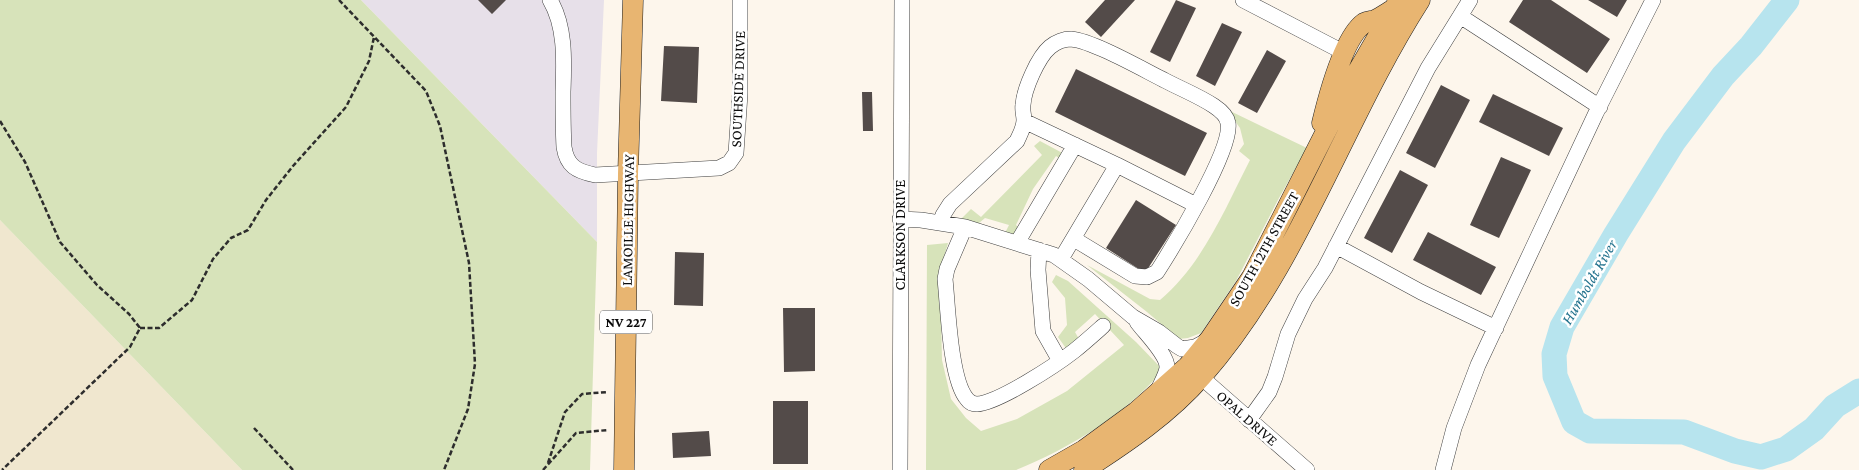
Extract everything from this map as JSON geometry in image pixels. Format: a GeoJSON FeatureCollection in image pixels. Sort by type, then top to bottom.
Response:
{"type":"FeatureCollection","features":[{"type":"Feature","properties":{"kind":"main road","name":"LAMOILLE HIGHWAY"},"geometry":{"type":"LineString","coordinates":[[624,470],[628,174],[634,0]]}},
{"type":"Feature","properties":{"kind":"main road","name":"SOUTH 12TH STREET"},"geometry":{"type":"LineString","coordinates":[[1084,470],[1145,429],[1194,372],[1243,324],[1292,243],[1362,103],[1420,0]]}},
{"type":"Feature","properties":{"kind":"main road"},"geometry":{"type":"LineString","coordinates":[[1322,143],[1322,123],[1332,84],[1344,53],[1355,34],[1365,23],[1378,18],[1396,5]]}},
{"type":"Feature","properties":{"kind":"main road","name":"SOUTH 12TH STREET"},"geometry":{"type":"LineString","coordinates":[[1049,470],[1084,450],[1154,398],[1194,372],[1210,339],[1252,277],[1322,143],[1348,88],[1396,5]]}},
{"type":"Feature","properties":{"kind":"street","name":"SOUTHSIDE DRIVE"},"geometry":{"type":"LineString","coordinates":[[550,0],[560,24],[564,71],[564,147],[566,159],[573,167],[583,173],[595,175],[719,168],[729,163],[736,154],[740,94],[740,0]]}},
{"type":"Feature","properties":{"kind":"street","name":"CLARKSON DRIVE"},"geometry":{"type":"LineString","coordinates":[[900,470],[902,0]]}},
{"type":"Feature","properties":{"kind":"street"},"geometry":{"type":"LineString","coordinates":[[1243,0],[1344,53]]}},
{"type":"Feature","properties":{"kind":"street"},"geometry":{"type":"LineString","coordinates":[[1249,420],[1269,392],[1288,334],[1305,299],[1325,268],[1428,68],[1470,0]]}},
{"type":"Feature","properties":{"kind":"street"},"geometry":{"type":"LineString","coordinates":[[1443,470],[1454,428],[1470,386],[1600,106],[1653,0]]}},
{"type":"Feature","properties":{"kind":"street"},"geometry":{"type":"LineString","coordinates":[[1460,16],[1600,106]]}},
{"type":"Feature","properties":{"kind":"street"},"geometry":{"type":"LineString","coordinates":[[942,223],[943,215],[950,204],[1017,141],[1024,121],[1023,106],[1026,88],[1045,52],[1051,46],[1069,39],[1080,41],[1112,54],[1206,101],[1224,114],[1228,122],[1229,132],[1222,154],[1196,205],[1157,272],[1147,277],[1136,276],[1074,239]]}},
{"type":"Feature","properties":{"kind":"street"},"geometry":{"type":"LineString","coordinates":[[1024,121],[1196,205]]}},
{"type":"Feature","properties":{"kind":"street"},"geometry":{"type":"LineString","coordinates":[[1017,243],[1075,145]]}},
{"type":"Feature","properties":{"kind":"street"},"geometry":{"type":"LineString","coordinates":[[1061,260],[1117,165]]}},
{"type":"Feature","properties":{"kind":"street"},"geometry":{"type":"LineString","coordinates":[[900,219],[965,227],[1039,250],[1061,260],[1088,279],[1133,317],[1159,332],[1182,349],[1195,347],[1210,339]]}},
{"type":"Feature","properties":{"kind":"street"},"geometry":{"type":"LineString","coordinates":[[965,227],[947,269],[945,279],[956,375],[965,398],[976,404],[1012,390],[1074,352],[1103,326]]}},
{"type":"Feature","properties":{"kind":"street"},"geometry":{"type":"LineString","coordinates":[[1336,246],[1421,292],[1496,328]]}},
{"type":"Feature","properties":{"kind":"street"},"geometry":{"type":"LineString","coordinates":[[1039,250],[1038,270],[1043,331],[1060,361]]}},
{"type":"Feature","properties":{"kind":"street"},"geometry":{"type":"LineString","coordinates":[[1133,317],[1163,354],[1166,363],[1166,370],[1154,398]]}},
{"type":"Feature","properties":{"kind":"street","name":"OPAL DRIVE"},"geometry":{"type":"LineString","coordinates":[[1194,372],[1307,470]]}},
{"type":"Feature","properties":{"kind":"path"},"geometry":{"type":"LineString","coordinates":[[339,0],[426,91],[440,126],[469,263],[475,364],[468,409],[444,470]]}},
{"type":"Feature","properties":{"kind":"path"},"geometry":{"type":"LineString","coordinates":[[140,328],[159,328],[192,300],[213,259],[231,238],[248,230],[266,200],[293,166],[346,107],[369,61],[374,36]]}},
{"type":"Feature","properties":{"kind":"path"},"geometry":{"type":"LineString","coordinates":[[0,121],[26,162],[60,242],[97,285],[129,314],[140,328]]}},
{"type":"Feature","properties":{"kind":"path"},"geometry":{"type":"LineString","coordinates":[[2,470],[130,347],[140,328]]}},
{"type":"Feature","properties":{"kind":"path"},"geometry":{"type":"LineString","coordinates":[[548,463],[565,412],[582,394],[625,391]]}},
{"type":"Feature","properties":{"kind":"path"},"geometry":{"type":"LineString","coordinates":[[254,428],[293,470]]}},
{"type":"Feature","properties":{"kind":"path"},"geometry":{"type":"LineString","coordinates":[[543,470],[576,433],[624,429]]}},
{"type":"Feature","properties":{"kind":"shaded area"},"geometry":{"type":"Polygon","coordinates":[[[361,0],[604,0],[597,153],[597,242],[361,0]]]}},
{"type":"Feature","properties":{"kind":"shaded area"},"geometry":{"type":"Polygon","coordinates":[[[0,220],[242,470],[0,470],[0,220]]]}},
{"type":"Feature","properties":{"kind":"green space"},"geometry":{"type":"Polygon","coordinates":[[[0,0],[361,0],[597,242],[590,470],[242,470],[0,220],[0,0]]]}},
{"type":"Feature","properties":{"kind":"green space"},"geometry":{"type":"Polygon","coordinates":[[[1226,109],[1307,148],[1236,281],[1201,333],[1179,339],[1087,265],[1150,299],[1160,300],[1175,286],[1200,253],[1222,217],[1250,160],[1239,151],[1244,144],[1240,128],[1226,109]]]}},
{"type":"Feature","properties":{"kind":"green space"},"geometry":{"type":"Polygon","coordinates":[[[1040,141],[1068,156],[1065,162],[1056,156],[1033,189],[1016,225],[1022,231],[1015,238],[1005,233],[1009,225],[985,218],[972,229],[961,219],[971,209],[981,217],[1042,155],[1034,146],[1040,141]]]}},
{"type":"Feature","properties":{"kind":"green space"},"geometry":{"type":"Polygon","coordinates":[[[948,243],[940,271],[942,360],[951,399],[966,418],[981,431],[1017,419],[1067,391],[1124,345],[1095,314],[1075,332],[1080,341],[1070,354],[1058,337],[1067,325],[1065,298],[1052,282],[1056,275],[1068,281],[1136,342],[1163,370],[1132,402],[1096,429],[1076,441],[1016,470],[926,470],[927,245],[948,243]]]}},
{"type":"Feature","properties":{"kind":"building"},"geometry":{"type":"Polygon","coordinates":[[[478,0],[506,0],[492,14],[478,0]]]}},
{"type":"Feature","properties":{"kind":"building"},"geometry":{"type":"Polygon","coordinates":[[[1105,0],[1135,0],[1101,37],[1085,22],[1105,0]]]}},
{"type":"Feature","properties":{"kind":"building"},"geometry":{"type":"Polygon","coordinates":[[[1176,0],[1196,8],[1170,62],[1150,52],[1176,0]]]}},
{"type":"Feature","properties":{"kind":"building"},"geometry":{"type":"Polygon","coordinates":[[[1523,0],[1551,0],[1610,39],[1587,73],[1509,22],[1523,0]]]}},
{"type":"Feature","properties":{"kind":"building"},"geometry":{"type":"Polygon","coordinates":[[[1588,0],[1627,0],[1617,17],[1588,0]]]}},
{"type":"Feature","properties":{"kind":"building"},"geometry":{"type":"Polygon","coordinates":[[[1222,23],[1242,32],[1215,86],[1196,76],[1222,23]]]}},
{"type":"Feature","properties":{"kind":"building"},"geometry":{"type":"Polygon","coordinates":[[[664,46],[699,47],[697,103],[661,101],[664,46]]]}},
{"type":"Feature","properties":{"kind":"building"},"geometry":{"type":"Polygon","coordinates":[[[1267,50],[1286,61],[1257,113],[1238,103],[1267,50]]]}},
{"type":"Feature","properties":{"kind":"building"},"geometry":{"type":"Polygon","coordinates":[[[1076,69],[1207,133],[1185,176],[1055,112],[1076,69]]]}},
{"type":"Feature","properties":{"kind":"building"},"geometry":{"type":"Polygon","coordinates":[[[1441,85],[1470,100],[1435,168],[1406,153],[1441,85]]]}},
{"type":"Feature","properties":{"kind":"building"},"geometry":{"type":"Polygon","coordinates":[[[862,92],[872,92],[873,131],[863,131],[862,92]]]}},
{"type":"Feature","properties":{"kind":"building"},"geometry":{"type":"Polygon","coordinates":[[[1493,94],[1563,128],[1549,156],[1479,122],[1493,94]]]}},
{"type":"Feature","properties":{"kind":"building"},"geometry":{"type":"Polygon","coordinates":[[[1501,157],[1531,170],[1499,238],[1470,225],[1501,157]]]}},
{"type":"Feature","properties":{"kind":"building"},"geometry":{"type":"Polygon","coordinates":[[[1400,170],[1428,185],[1392,253],[1364,238],[1400,170]]]}},
{"type":"Feature","properties":{"kind":"building"},"geometry":{"type":"Polygon","coordinates":[[[1136,200],[1176,225],[1145,273],[1106,248],[1136,200]]]}},
{"type":"Feature","properties":{"kind":"building"},"geometry":{"type":"Polygon","coordinates":[[[1428,232],[1496,267],[1481,295],[1413,260],[1428,232]]]}},
{"type":"Feature","properties":{"kind":"building"},"geometry":{"type":"Polygon","coordinates":[[[675,252],[704,253],[703,306],[674,305],[675,252]]]}},
{"type":"Feature","properties":{"kind":"building"},"geometry":{"type":"Polygon","coordinates":[[[783,308],[815,308],[815,371],[784,372],[783,308]]]}},
{"type":"Feature","properties":{"kind":"building"},"geometry":{"type":"Polygon","coordinates":[[[773,401],[808,401],[808,464],[773,464],[773,401]]]}},
{"type":"Feature","properties":{"kind":"building"},"geometry":{"type":"Polygon","coordinates":[[[709,431],[711,456],[673,458],[672,433],[709,431]]]}},
{"type":"Feature","properties":{"kind":"waterway","name":"Humboldt River"},"geometry":{"type":"LineString","coordinates":[[1787,0],[1751,46],[1723,76],[1674,141],[1616,234],[1562,327],[1554,354],[1555,376],[1574,422],[1590,431],[1684,432],[1735,451],[1761,457],[1786,449],[1814,429],[1835,406],[1859,391]]}}]}
